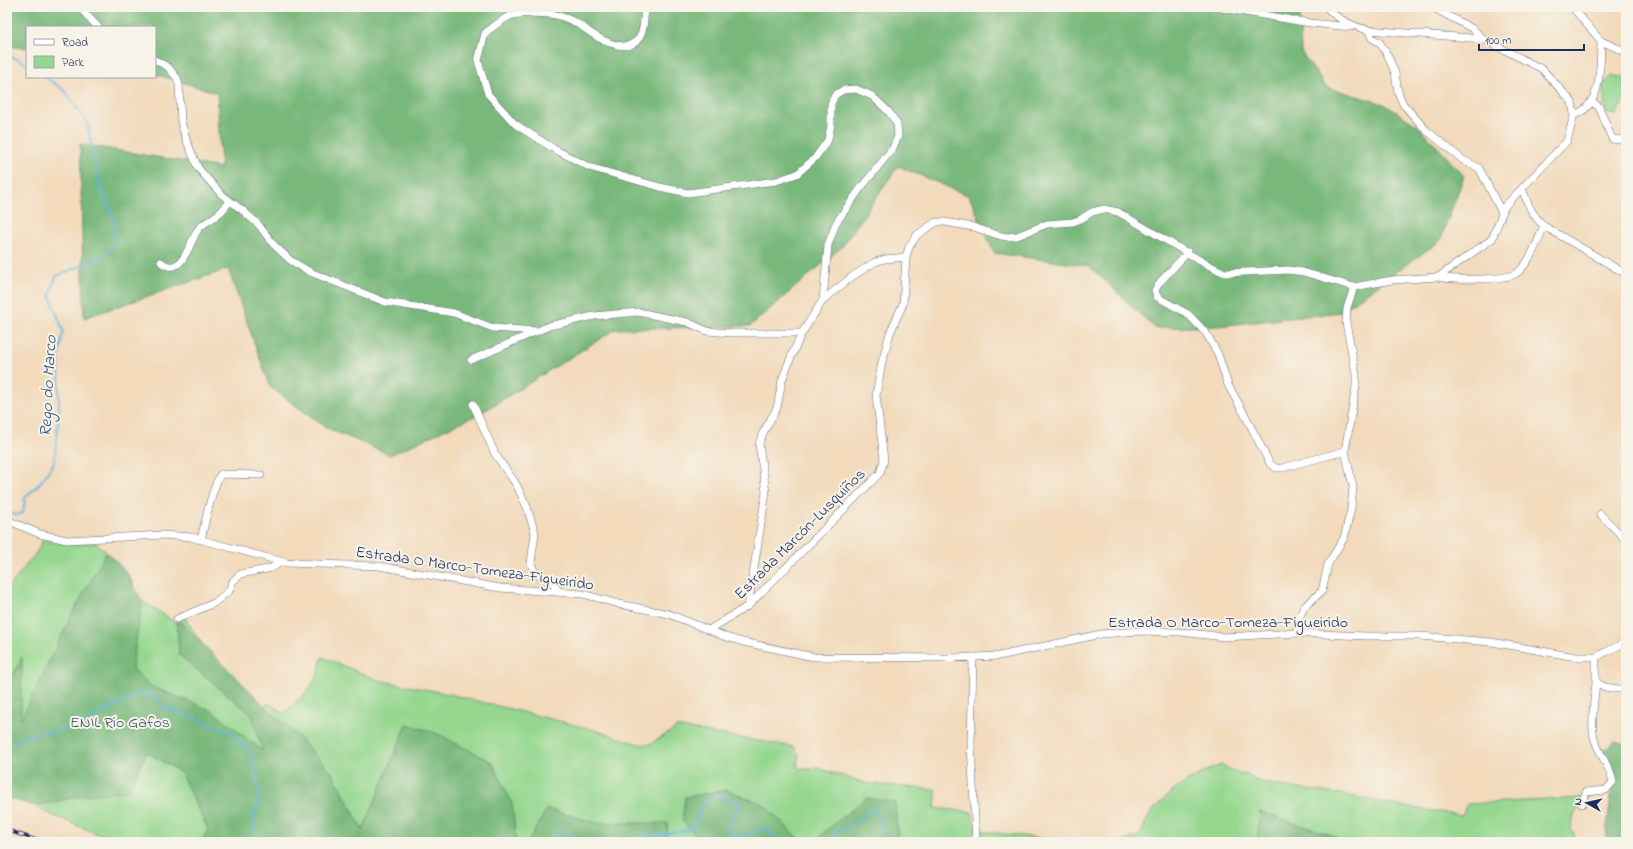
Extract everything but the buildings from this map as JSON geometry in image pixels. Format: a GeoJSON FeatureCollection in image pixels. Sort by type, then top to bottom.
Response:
{"type":"FeatureCollection","features":[{"type":"Feature","properties":{"kind":"street"},"geometry":{"type":"LineString","coordinates":[[79,7],[97,26]]}},
{"type":"Feature","properties":{"kind":"street"},"geometry":{"type":"LineString","coordinates":[[644,7],[643,33],[638,42],[627,46],[615,45],[599,38],[575,22],[557,16],[537,13],[508,16],[485,33],[478,61],[488,94],[515,124],[554,149],[589,166],[660,187],[688,193],[776,181],[797,174],[815,158],[828,140],[831,126],[831,104],[835,95],[843,90],[856,89],[872,96],[889,112],[897,124],[898,136],[893,148],[860,189],[836,223],[828,244],[823,300]]}},
{"type":"Feature","properties":{"kind":"street"},"geometry":{"type":"LineString","coordinates":[[1216,7],[1310,23],[1356,27],[1368,30],[1483,39]]}},
{"type":"Feature","properties":{"kind":"street"},"geometry":{"type":"LineString","coordinates":[[1326,7],[1333,15],[1356,27]]}},
{"type":"Feature","properties":{"kind":"street"},"geometry":{"type":"LineString","coordinates":[[1432,7],[1473,29],[1483,39],[1542,69],[1572,102],[1574,112],[1584,110],[1596,94],[1600,78],[1601,41]]}},
{"type":"Feature","properties":{"kind":"street"},"geometry":{"type":"LineString","coordinates":[[1572,7],[1601,41],[1626,52]]}},
{"type":"Feature","properties":{"kind":"street"},"geometry":{"type":"LineString","coordinates":[[1368,30],[1372,38],[1380,43],[1388,56],[1395,73],[1398,92],[1403,104],[1426,130],[1463,160],[1479,168],[1502,213]]}},
{"type":"Feature","properties":{"kind":"street"},"geometry":{"type":"LineString","coordinates":[[156,61],[168,67],[177,78],[179,85],[181,122],[186,140],[198,168],[216,189],[255,221],[273,244],[290,260],[310,272],[385,302],[454,313],[493,328],[537,331]]}},
{"type":"Feature","properties":{"kind":"street"},"geometry":{"type":"LineString","coordinates":[[1589,103],[1599,107],[1612,139],[1622,139]]}},
{"type":"Feature","properties":{"kind":"street","name":"Estrada Marcón-Lusquiños"},"geometry":{"type":"LineString","coordinates":[[710,630],[748,606],[880,473],[884,460],[876,395],[882,362],[890,333],[903,304],[906,257],[909,247],[917,235],[936,222],[957,223],[1008,237],[1017,236],[1047,224],[1073,222],[1092,212],[1104,209],[1118,212],[1224,273],[1230,274],[1289,270],[1303,272],[1354,287],[1392,280],[1438,277],[1492,239],[1505,206],[1567,141],[1574,112]]}},
{"type":"Feature","properties":{"kind":"street"},"geometry":{"type":"LineString","coordinates":[[1522,188],[1526,200],[1535,217],[1544,226],[1626,274]]}},
{"type":"Feature","properties":{"kind":"street"},"geometry":{"type":"LineString","coordinates":[[161,262],[172,266],[181,261],[188,252],[199,229],[218,214],[230,201]]}},
{"type":"Feature","properties":{"kind":"street"},"geometry":{"type":"LineString","coordinates":[[1438,277],[1451,280],[1492,278],[1517,274],[1526,264],[1544,226]]}},
{"type":"Feature","properties":{"kind":"street"},"geometry":{"type":"LineString","coordinates":[[1188,252],[1160,282],[1155,290],[1157,297],[1188,314],[1206,333],[1218,354],[1228,385],[1270,464],[1276,468],[1282,468],[1345,451]]}},
{"type":"Feature","properties":{"kind":"street"},"geometry":{"type":"LineString","coordinates":[[748,606],[766,492],[759,444],[763,433],[777,408],[782,380],[802,333],[823,300],[852,276],[875,262],[885,259],[906,257]]}},
{"type":"Feature","properties":{"kind":"street"},"geometry":{"type":"LineString","coordinates":[[1451,269],[1451,280]]}},
{"type":"Feature","properties":{"kind":"street"},"geometry":{"type":"LineString","coordinates":[[1297,633],[1299,618],[1304,607],[1322,591],[1328,564],[1344,538],[1351,509],[1353,487],[1345,451],[1356,386],[1356,374],[1346,323],[1347,308],[1354,287]]}},
{"type":"Feature","properties":{"kind":"street"},"geometry":{"type":"LineString","coordinates":[[471,360],[549,326],[594,316],[638,312],[687,322],[707,331],[731,333],[802,333]]}},
{"type":"Feature","properties":{"kind":"street"},"geometry":{"type":"LineString","coordinates":[[473,404],[496,454],[516,484],[527,507],[535,533],[531,563],[536,573],[553,584],[560,592]]}},
{"type":"Feature","properties":{"kind":"street"},"geometry":{"type":"LineString","coordinates":[[201,540],[205,521],[219,475],[224,473],[261,475]]}},
{"type":"Feature","properties":{"kind":"street"},"geometry":{"type":"LineString","coordinates":[[1600,514],[1626,540]]}},
{"type":"Feature","properties":{"kind":"street","name":"Estrada O Marco-Tomeza-Figueirido"},"geometry":{"type":"LineString","coordinates":[[7,520],[40,534],[67,540],[162,536],[191,537],[281,562],[308,565],[352,564],[379,566],[455,579],[490,587],[583,594],[619,604],[669,614],[743,642],[814,657],[999,656],[1101,634],[1147,631],[1181,632],[1224,636],[1297,633],[1366,636],[1419,636],[1491,642],[1576,657],[1596,657],[1626,642]]}},
{"type":"Feature","properties":{"kind":"street"},"geometry":{"type":"LineString","coordinates":[[177,618],[214,603],[228,591],[233,581],[241,574],[272,568],[281,562]]}},
{"type":"Feature","properties":{"kind":"street"},"geometry":{"type":"LineString","coordinates":[[973,657],[971,744],[976,842]]}},
{"type":"Feature","properties":{"kind":"street"},"geometry":{"type":"LineString","coordinates":[[1582,804],[1586,792],[1606,790],[1613,782],[1611,771],[1593,737],[1596,657]]}},
{"type":"Feature","properties":{"kind":"street"},"geometry":{"type":"LineString","coordinates":[[1596,682],[1605,687],[1626,690]]}},
{"type":"Feature","properties":{"kind":"green space"},"geometry":{"type":"Polygon","coordinates":[[[7,7],[1299,7],[1301,52],[1326,87],[1384,104],[1418,126],[1464,176],[1440,241],[1340,312],[1219,326],[1155,328],[1089,266],[994,253],[969,196],[898,166],[842,247],[750,326],[616,329],[481,413],[390,455],[327,428],[270,387],[228,269],[84,318],[80,144],[221,168],[217,93],[156,74],[156,26],[26,26],[26,48],[7,46],[7,7]]]}},
{"type":"Feature","properties":{"kind":"green space"},"geometry":{"type":"Polygon","coordinates":[[[1611,76],[1623,77],[1626,79],[1626,95],[1616,115],[1605,113],[1603,86],[1611,76]]]}},
{"type":"Feature","properties":{"kind":"green space","name":"ENIL Río Gafos"},"geometry":{"type":"Polygon","coordinates":[[[43,540],[69,544],[96,543],[106,551],[127,573],[133,584],[136,597],[178,624],[185,618],[202,643],[241,687],[263,707],[268,703],[284,713],[312,687],[311,685],[319,672],[322,657],[378,680],[449,694],[591,729],[642,745],[650,744],[676,727],[794,747],[799,755],[797,765],[800,769],[812,769],[814,767],[865,783],[936,790],[935,808],[972,812],[976,828],[981,831],[1038,838],[1122,842],[117,842],[45,812],[36,806],[7,795],[7,590],[36,553],[43,540]]]}},
{"type":"Feature","properties":{"kind":"green space"},"geometry":{"type":"Polygon","coordinates":[[[106,553],[126,573],[142,601],[132,668],[152,687],[211,710],[263,751],[252,715],[179,655],[177,619],[271,712],[298,736],[333,774],[363,830],[407,724],[436,733],[492,762],[512,803],[516,842],[202,842],[208,829],[180,772],[147,752],[128,791],[85,795],[36,806],[7,798],[7,687],[22,657],[21,719],[71,616],[106,553]]]}},
{"type":"Feature","properties":{"kind":"green space"},"geometry":{"type":"Polygon","coordinates":[[[1615,741],[1626,744],[1626,842],[1605,842],[1613,782],[1601,753],[1615,741]]]}},
{"type":"Feature","properties":{"kind":"green space"},"geometry":{"type":"Polygon","coordinates":[[[1221,765],[1237,773],[1249,775],[1254,780],[1279,786],[1347,795],[1392,805],[1462,815],[1467,804],[1582,798],[1581,806],[1576,811],[1573,818],[1571,832],[1573,832],[1578,842],[1122,842],[1140,835],[1151,813],[1174,790],[1202,773],[1221,765]]]}},
{"type":"Feature","properties":{"kind":"green space"},"geometry":{"type":"Polygon","coordinates":[[[726,790],[763,804],[796,836],[799,842],[703,842],[682,821],[685,797],[726,790]]]}},
{"type":"Feature","properties":{"kind":"green space"},"geometry":{"type":"Polygon","coordinates":[[[866,798],[895,802],[898,842],[817,842],[822,834],[866,798]]]}},
{"type":"Feature","properties":{"kind":"green space"},"geometry":{"type":"Polygon","coordinates":[[[547,809],[597,823],[668,823],[666,842],[528,842],[547,809]]]}},
{"type":"Feature","properties":{"kind":"green space"},"geometry":{"type":"Polygon","coordinates":[[[1260,812],[1337,837],[1338,842],[1257,842],[1260,812]]]}},
{"type":"Feature","properties":{"kind":"waterway","name":"Rego do Marco"},"geometry":{"type":"LineString","coordinates":[[7,55],[20,60],[26,64]]}},
{"type":"Feature","properties":{"kind":"waterway","name":"Rego do Marco"},"geometry":{"type":"LineString","coordinates":[[7,512],[17,515],[23,513],[25,498],[41,482],[54,463],[59,413],[59,355],[63,331],[50,295],[56,276],[99,259],[113,247],[115,222],[99,183],[87,122],[65,91],[46,78]]}},
{"type":"Feature","properties":{"kind":"waterway"},"geometry":{"type":"LineString","coordinates":[[7,744],[13,744],[26,736],[72,728],[140,693],[153,694],[166,708],[230,731],[251,753],[260,795],[253,822],[260,842]]}},
{"type":"Feature","properties":{"kind":"waterway"},"geometry":{"type":"LineString","coordinates":[[612,842],[643,836],[686,831],[696,824],[699,809],[710,797],[725,797],[740,805],[727,829],[733,838],[766,829],[778,840],[778,842]]}},
{"type":"Feature","properties":{"kind":"waterway"},"geometry":{"type":"LineString","coordinates":[[832,842],[836,830],[854,825],[872,808],[880,819],[885,842]]}},
{"type":"Feature","properties":{"kind":"waterway"},"geometry":{"type":"LineString","coordinates":[[549,842],[558,831],[568,833],[577,842]]}},
{"type":"Feature","properties":{"kind":"waterway"},"geometry":{"type":"LineString","coordinates":[[656,842],[662,834]]}},
{"type":"Feature","properties":{"kind":"railway"},"geometry":{"type":"LineString","coordinates":[[7,830],[42,842]]}}]}
